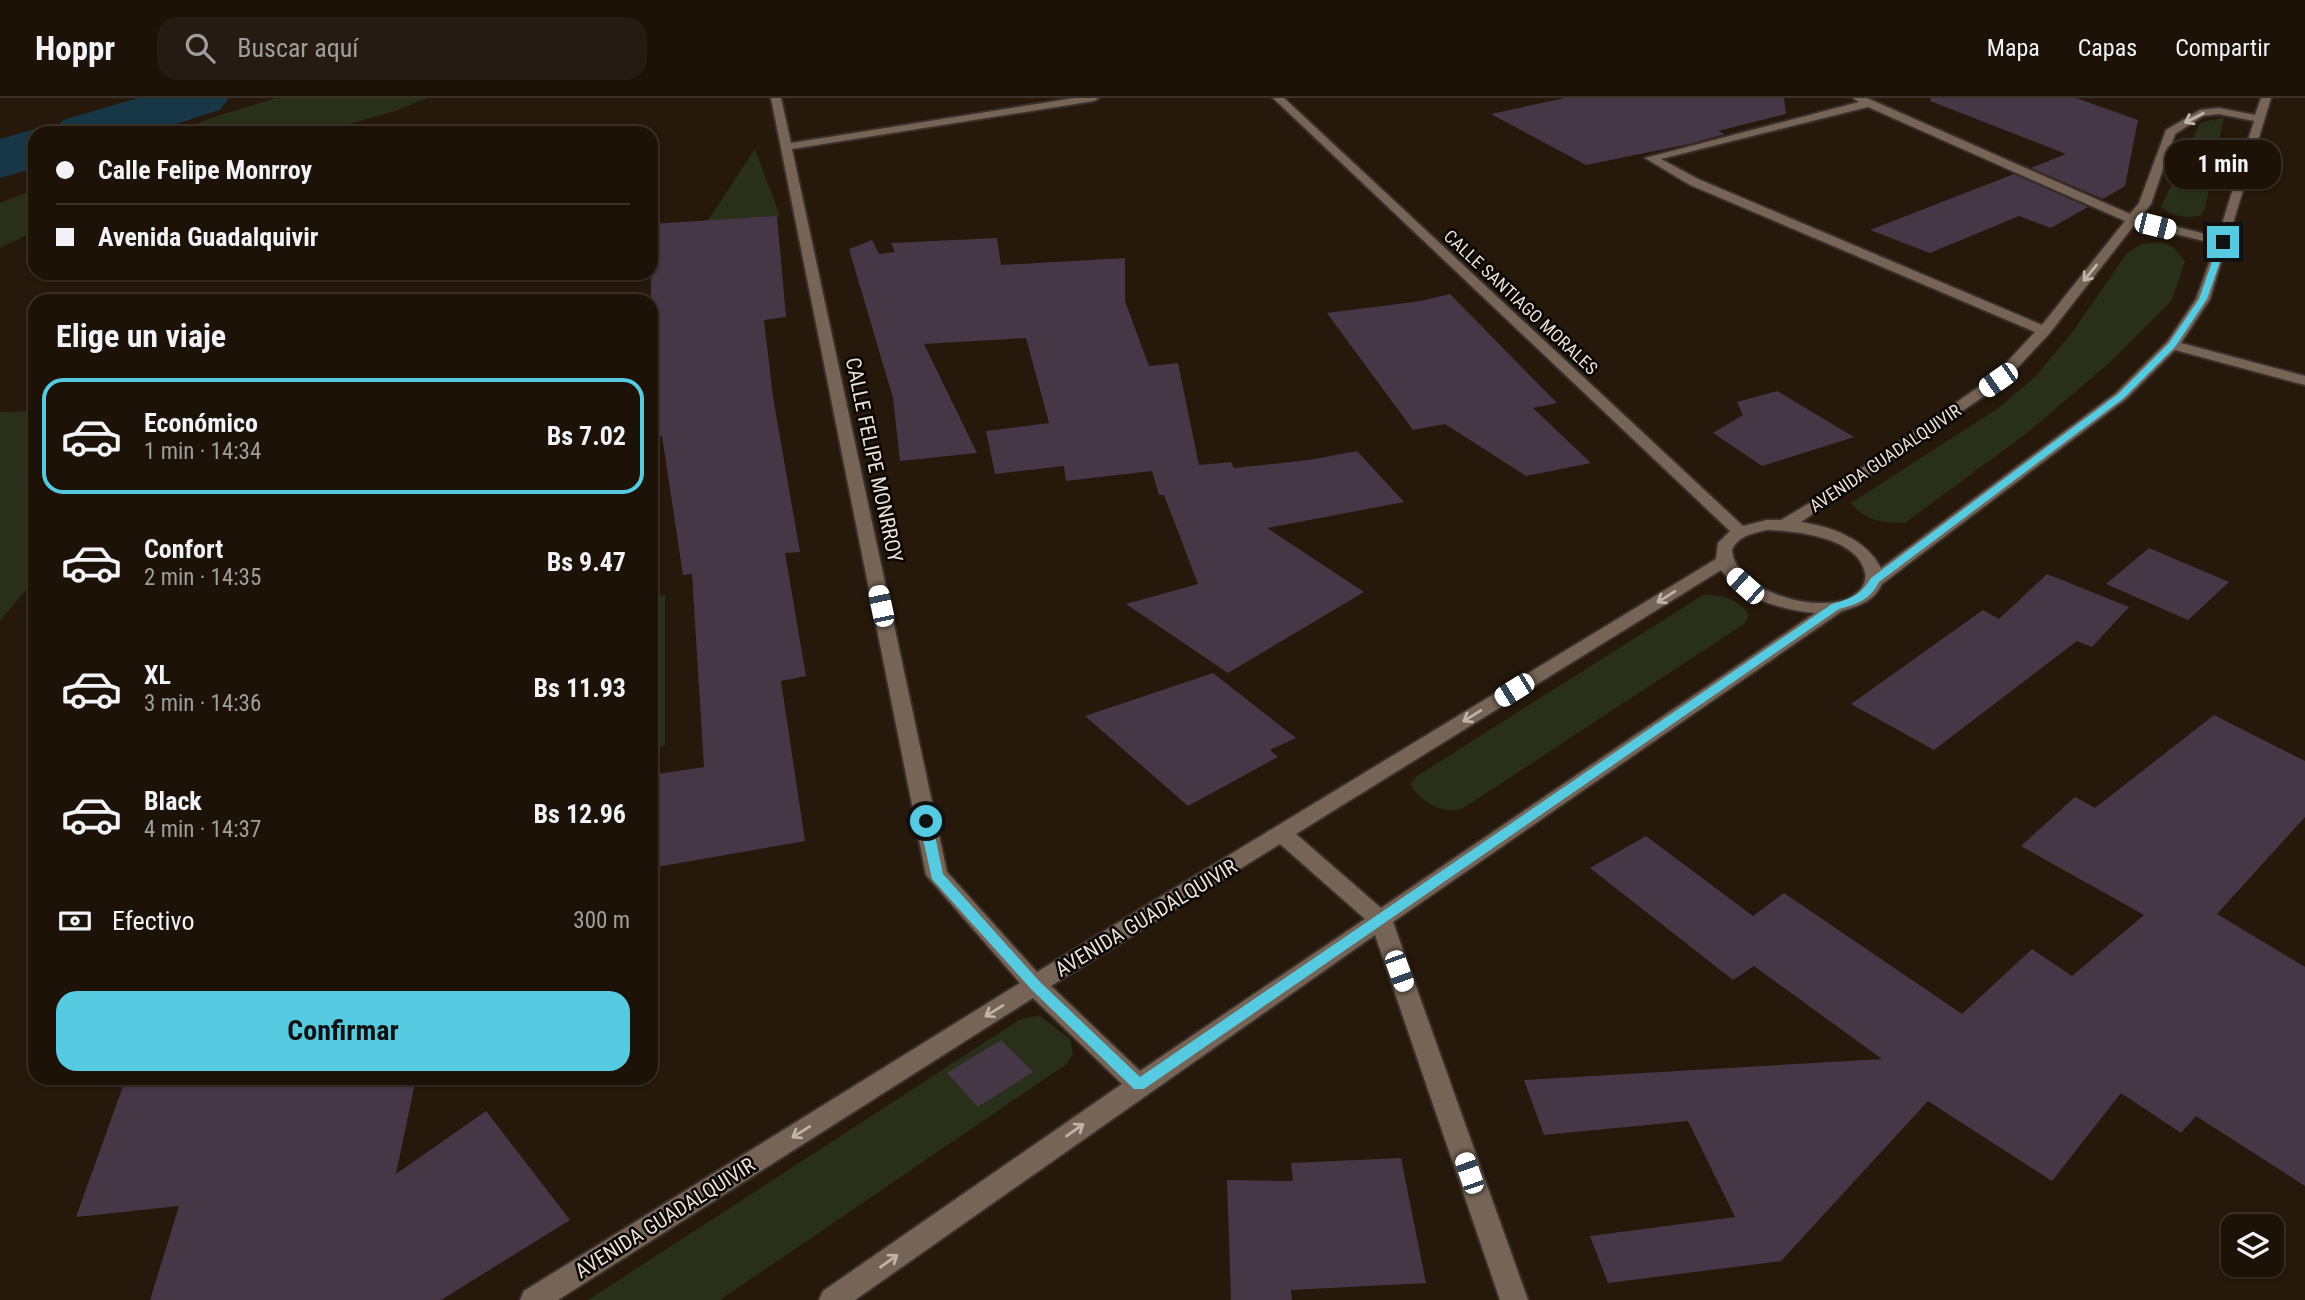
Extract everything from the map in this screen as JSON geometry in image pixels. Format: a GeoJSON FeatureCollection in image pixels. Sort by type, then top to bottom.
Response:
{"type":"FeatureCollection","features":[{"type":"Feature","properties":{"kind":"street","name":"CALLE FELIPE MONRROY"},"geometry":{"type":"LineString","coordinates":[[776,98],[937,876],[1035,985],[1139,1085]]}},
{"type":"Feature","properties":{"kind":"street"},"geometry":{"type":"LineString","coordinates":[[786,147],[1094,98]]}},
{"type":"Feature","properties":{"kind":"street","name":"CALLE SANTIAGO MORALES"},"geometry":{"type":"LineString","coordinates":[[1278,98],[1740,532]]}},
{"type":"Feature","properties":{"kind":"street"},"geometry":{"type":"LineString","coordinates":[[833,1300],[1139,1085],[1836,607],[1855,601],[1868,592],[1874,581],[2121,396],[2172,345],[2203,299],[2266,98]]}},
{"type":"Feature","properties":{"kind":"street"},"geometry":{"type":"LineString","coordinates":[[2044,331],[1694,182],[1651,158],[1863,101],[2133,220],[2223,242]]}},
{"type":"Feature","properties":{"kind":"street","name":"AVENIDA GUADALQUIVIR"},"geometry":{"type":"LineString","coordinates":[[1785,525],[1829,498],[1998,380],[2044,331],[2145,204],[2169,132],[2200,113],[2219,111],[2260,119]]}},
{"type":"Feature","properties":{"kind":"street"},"geometry":{"type":"LineString","coordinates":[[2172,345],[2305,381]]}},
{"type":"Feature","properties":{"kind":"street"},"geometry":{"type":"LineString","coordinates":[[1836,607],[1800,606],[1764,596],[1745,586],[1731,573],[1724,561],[1723,549],[1728,540],[1740,532],[1767,525],[1785,525],[1830,534],[1864,555],[1873,568],[1874,581]]}},
{"type":"Feature","properties":{"kind":"street","name":"AVENIDA GUADALQUIVIR"},"geometry":{"type":"LineString","coordinates":[[534,1300],[1035,985],[1724,561]]}},
{"type":"Feature","properties":{"kind":"street"},"geometry":{"type":"LineString","coordinates":[[1282,835],[1381,920],[1514,1300]]}},
{"type":"Feature","properties":{"kind":"green space"},"geometry":{"type":"Polygon","coordinates":[[[276,98],[427,98],[395,111],[342,126],[192,126],[276,98]]]}},
{"type":"Feature","properties":{"kind":"green space"},"geometry":{"type":"Polygon","coordinates":[[[2224,117],[2205,209],[2200,216],[2189,217],[2174,215],[2165,210],[2161,207],[2200,123],[2224,117]]]}},
{"type":"Feature","properties":{"kind":"green space"},"geometry":{"type":"Polygon","coordinates":[[[755,149],[780,216],[705,225],[755,149]]]}},
{"type":"Feature","properties":{"kind":"green space"},"geometry":{"type":"Polygon","coordinates":[[[28,192],[28,234],[0,248],[0,203],[28,192]]]}},
{"type":"Feature","properties":{"kind":"green space"},"geometry":{"type":"Polygon","coordinates":[[[2161,242],[2173,247],[2185,261],[2172,300],[2107,365],[2023,436],[1905,523],[1875,520],[1856,509],[1851,503],[1997,409],[2035,377],[2074,330],[2127,253],[2142,244],[2161,242]]]}},
{"type":"Feature","properties":{"kind":"green space"},"geometry":{"type":"Polygon","coordinates":[[[28,411],[28,587],[0,621],[0,412],[28,411]]]}},
{"type":"Feature","properties":{"kind":"green space"},"geometry":{"type":"Polygon","coordinates":[[[665,595],[665,746],[658,747],[658,596],[665,595]]]}},
{"type":"Feature","properties":{"kind":"green space"},"geometry":{"type":"Polygon","coordinates":[[[1703,595],[1717,595],[1735,601],[1749,615],[1744,624],[1462,809],[1447,810],[1432,805],[1410,784],[1417,776],[1703,595]]]}},
{"type":"Feature","properties":{"kind":"green space"},"geometry":{"type":"Polygon","coordinates":[[[1039,1015],[1070,1039],[1073,1054],[1065,1065],[720,1300],[588,1300],[1019,1020],[1039,1015]]]}},
{"type":"Feature","properties":{"kind":"building"},"geometry":{"type":"Polygon","coordinates":[[[1565,98],[1784,98],[1786,114],[1718,131],[1725,134],[1689,144],[1586,165],[1491,114],[1565,98]]]}},
{"type":"Feature","properties":{"kind":"building"},"geometry":{"type":"Polygon","coordinates":[[[1931,98],[2076,98],[2138,120],[2125,186],[2103,199],[2031,168],[2066,154],[1930,101],[1931,98]]]}},
{"type":"Feature","properties":{"kind":"building"},"geometry":{"type":"Polygon","coordinates":[[[2014,174],[2088,207],[2051,228],[2019,216],[1930,253],[1870,230],[2014,174]]]}},
{"type":"Feature","properties":{"kind":"building"},"geometry":{"type":"Polygon","coordinates":[[[777,216],[786,317],[764,320],[773,397],[800,552],[785,553],[806,676],[781,681],[805,841],[658,867],[658,774],[704,767],[692,574],[683,575],[662,436],[658,437],[658,294],[651,294],[651,280],[658,280],[658,224],[777,216]]]}},
{"type":"Feature","properties":{"kind":"building"},"geometry":{"type":"Polygon","coordinates":[[[997,238],[1001,265],[1125,258],[1125,301],[1149,366],[1178,363],[1199,465],[1231,462],[1234,468],[1309,460],[1357,451],[1404,502],[1267,528],[1364,592],[1228,673],[1126,604],[1198,584],[1164,495],[1159,495],[1152,471],[1066,481],[1064,466],[995,474],[986,431],[1049,423],[1026,338],[924,344],[977,453],[900,461],[893,398],[849,249],[872,240],[879,254],[895,252],[891,243],[997,238]]]}},
{"type":"Feature","properties":{"kind":"building"},"geometry":{"type":"Polygon","coordinates":[[[1450,294],[1557,403],[1533,408],[1591,463],[1526,476],[1445,424],[1413,430],[1327,313],[1421,301],[1450,294]]]}},
{"type":"Feature","properties":{"kind":"building"},"geometry":{"type":"Polygon","coordinates":[[[1777,391],[1854,437],[1762,466],[1713,433],[1743,415],[1737,402],[1777,391]]]}},
{"type":"Feature","properties":{"kind":"building"},"geometry":{"type":"Polygon","coordinates":[[[2149,548],[2229,582],[2188,620],[2106,584],[2149,548]]]}},
{"type":"Feature","properties":{"kind":"building"},"geometry":{"type":"Polygon","coordinates":[[[2047,574],[2129,607],[2092,647],[2077,641],[1934,750],[1851,704],[1983,610],[1999,619],[2047,574]]]}},
{"type":"Feature","properties":{"kind":"building"},"geometry":{"type":"Polygon","coordinates":[[[1213,673],[1296,738],[1270,750],[1278,757],[1188,806],[1085,716],[1213,673]]]}},
{"type":"Feature","properties":{"kind":"building"},"geometry":{"type":"Polygon","coordinates":[[[2214,715],[2305,761],[2305,817],[2217,914],[2305,967],[2305,1186],[2196,1116],[2181,1133],[2121,1093],[2052,1181],[1928,1101],[1781,1261],[1608,1283],[1590,1236],[1735,1217],[1688,1121],[1544,1135],[1524,1080],[1882,1059],[1754,966],[1733,980],[1590,868],[1646,836],[1753,916],[1784,893],[1962,1014],[2032,949],[2072,976],[2144,915],[2021,846],[2075,797],[2095,808],[2214,715]]]}},
{"type":"Feature","properties":{"kind":"building"},"geometry":{"type":"Polygon","coordinates":[[[1001,1040],[1033,1072],[978,1107],[947,1073],[1001,1040]]]}},
{"type":"Feature","properties":{"kind":"building"},"geometry":{"type":"Polygon","coordinates":[[[123,1085],[415,1085],[396,1174],[486,1111],[570,1220],[441,1300],[150,1300],[179,1206],[76,1217],[123,1085]]]}},
{"type":"Feature","properties":{"kind":"building"},"geometry":{"type":"Polygon","coordinates":[[[1401,1158],[1426,1283],[1291,1290],[1292,1300],[1231,1300],[1227,1180],[1293,1181],[1291,1163],[1401,1158]]]}},
{"type":"Feature","properties":{"kind":"waterway"},"geometry":{"type":"LineString","coordinates":[[107,126],[200,98]]}},
{"type":"Feature","properties":{"kind":"waterway"},"geometry":{"type":"LineString","coordinates":[[0,159],[28,150]]}},
{"type":"Feature","properties":{"kind":"route"},"geometry":{"type":"LineString","coordinates":[[926,821],[937,876],[1035,985],[1139,1085],[1836,607],[1855,601],[1868,592],[1874,581],[2121,396],[2172,345],[2203,299],[2223,242]]}}]}
